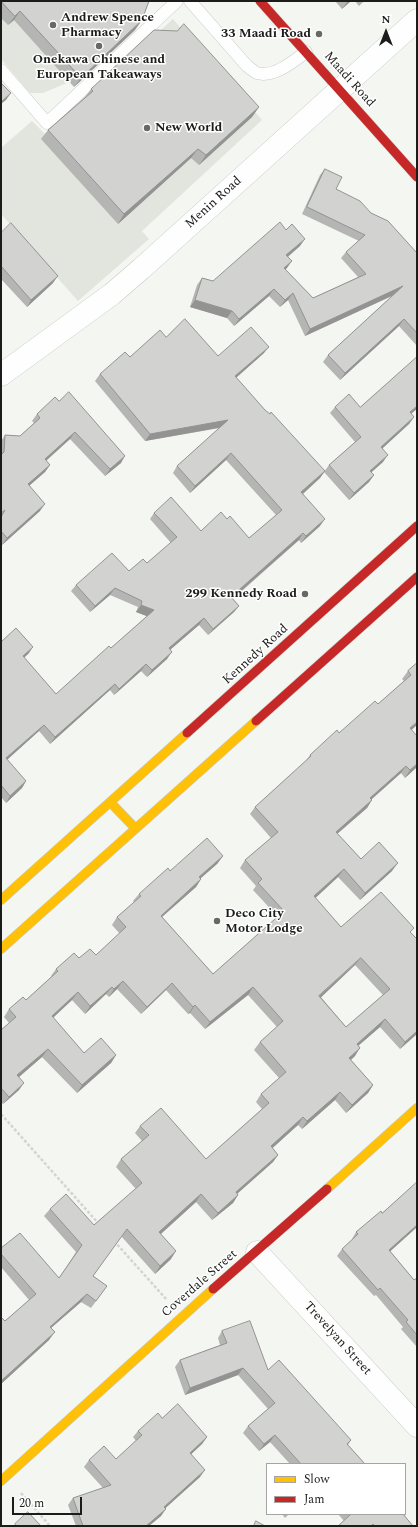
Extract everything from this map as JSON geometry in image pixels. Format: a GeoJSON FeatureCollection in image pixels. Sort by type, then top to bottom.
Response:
{"type":"FeatureCollection","features":[{"type":"Feature","properties":{"kind":"main road","name":"Maadi Road"},"geometry":{"type":"LineString","coordinates":[[260,1],[417,177]]}},
{"type":"Feature","properties":{"kind":"main road","name":"Kennedy Road"},"geometry":{"type":"LineString","coordinates":[[1,900],[417,526]]}},
{"type":"Feature","properties":{"kind":"main road"},"geometry":{"type":"LineString","coordinates":[[1,949],[417,576]]}},
{"type":"Feature","properties":{"kind":"main road"},"geometry":{"type":"LineString","coordinates":[[110,802],[135,828]]}},
{"type":"Feature","properties":{"kind":"main road","name":"Coverdale Street"},"geometry":{"type":"LineString","coordinates":[[4,1478],[182,1316],[257,1252],[417,1108]]}},
{"type":"Feature","properties":{"kind":"street","name":"Menin Road"},"geometry":{"type":"LineString","coordinates":[[1,375],[112,294],[417,20]]}},
{"type":"Feature","properties":{"kind":"street","name":"Trevelyan Street"},"geometry":{"type":"LineString","coordinates":[[257,1252],[417,1426]]}},
{"type":"Feature","properties":{"kind":"lane"},"geometry":{"type":"LineString","coordinates":[[1,70],[47,123],[177,1]]}},
{"type":"Feature","properties":{"kind":"lane"},"geometry":{"type":"LineString","coordinates":[[190,1],[247,66],[257,73],[269,73],[283,68],[306,52]]}},
{"type":"Feature","properties":{"kind":"path"},"geometry":{"type":"LineString","coordinates":[[1,1114],[100,1225]]}},
{"type":"Feature","properties":{"kind":"path"},"geometry":{"type":"LineString","coordinates":[[110,1236],[182,1316]]}},
{"type":"Feature","properties":{"kind":"path"},"geometry":{"type":"LineString","coordinates":[[4,1478],[50,1526]]}},
{"type":"Feature","properties":{"kind":"shaded area"},"geometry":{"type":"Polygon","coordinates":[[[1,1],[139,20],[69,82],[43,93],[30,93],[1,59],[1,1]]]}},
{"type":"Feature","properties":{"kind":"shaded area"},"geometry":{"type":"Polygon","coordinates":[[[173,19],[262,120],[142,231],[149,239],[78,301],[1,214],[1,148],[32,121],[45,134],[173,19]]]}},
{"type":"Feature","properties":{"kind":"building"},"geometry":{"type":"Polygon","coordinates":[[[1,1],[149,1],[142,20],[81,78],[20,11],[15,16],[1,1]]]}},
{"type":"Feature","properties":{"kind":"building","name":"New World"},"geometry":{"type":"Polygon","coordinates":[[[184,24],[259,107],[206,155],[198,149],[124,214],[48,130],[93,91],[91,89],[154,30],[177,31],[184,24]]]}},
{"type":"Feature","properties":{"kind":"building"},"geometry":{"type":"Polygon","coordinates":[[[1,83],[11,93],[1,102],[1,83]]]}},
{"type":"Feature","properties":{"kind":"building"},"geometry":{"type":"Polygon","coordinates":[[[325,169],[342,177],[336,189],[360,201],[371,213],[388,221],[417,253],[417,333],[404,319],[345,373],[328,355],[403,286],[310,329],[293,293],[285,300],[274,289],[239,319],[232,311],[195,300],[202,278],[213,281],[280,222],[286,230],[292,224],[305,239],[286,255],[292,261],[284,268],[313,298],[366,274],[346,252],[365,235],[307,207],[325,169]]]}},
{"type":"Feature","properties":{"kind":"building"},"geometry":{"type":"Polygon","coordinates":[[[11,223],[58,276],[31,300],[1,266],[1,233],[11,223]]]}},
{"type":"Feature","properties":{"kind":"building"},"geometry":{"type":"Polygon","coordinates":[[[185,319],[218,356],[251,327],[269,347],[235,376],[265,410],[270,414],[271,412],[325,471],[301,492],[325,519],[306,536],[303,533],[231,597],[239,606],[213,629],[204,618],[169,648],[172,652],[152,670],[146,664],[119,689],[115,684],[55,737],[44,725],[6,758],[26,781],[10,796],[1,785],[1,642],[16,628],[33,647],[23,656],[56,694],[109,646],[111,648],[154,610],[141,605],[142,601],[115,588],[95,606],[76,585],[112,553],[129,571],[143,559],[147,563],[177,537],[154,513],[171,497],[201,531],[221,512],[227,519],[230,516],[249,538],[282,510],[231,453],[195,486],[177,466],[228,420],[150,434],[100,374],[125,352],[130,357],[160,330],[166,337],[185,319]]]}},
{"type":"Feature","properties":{"kind":"building"},"geometry":{"type":"Polygon","coordinates":[[[417,357],[417,406],[410,412],[414,417],[381,447],[388,455],[370,471],[374,475],[354,493],[329,465],[361,437],[335,407],[349,394],[360,407],[417,357]]]}},
{"type":"Feature","properties":{"kind":"building"},"geometry":{"type":"Polygon","coordinates":[[[69,392],[125,456],[110,469],[75,432],[45,459],[50,465],[28,484],[45,504],[7,538],[1,531],[1,517],[5,510],[1,513],[1,455],[4,452],[5,435],[20,436],[40,418],[37,414],[55,397],[59,401],[69,392]]]}},
{"type":"Feature","properties":{"kind":"building"},"geometry":{"type":"Polygon","coordinates":[[[417,663],[417,722],[410,728],[417,736],[417,764],[410,770],[406,766],[370,798],[372,800],[336,832],[361,859],[379,842],[398,863],[365,893],[344,869],[314,896],[341,927],[381,892],[414,928],[410,932],[417,939],[417,1031],[405,1042],[385,1019],[357,1044],[360,1048],[349,1058],[373,1085],[352,1105],[340,1092],[307,1121],[303,1117],[271,1146],[278,1155],[236,1192],[238,1195],[218,1213],[201,1194],[159,1232],[176,1251],[160,1266],[127,1229],[93,1276],[107,1286],[96,1301],[87,1294],[50,1327],[55,1332],[1,1381],[1,1317],[5,1321],[36,1294],[1,1254],[1,1248],[20,1233],[59,1278],[82,1245],[50,1209],[66,1194],[94,1225],[142,1183],[121,1159],[149,1135],[140,1126],[161,1108],[206,1159],[269,1103],[261,1094],[286,1072],[260,1042],[283,1021],[253,987],[210,1022],[195,1005],[193,1007],[172,983],[147,1007],[123,981],[114,989],[112,987],[90,1006],[78,992],[52,1016],[84,1053],[101,1038],[116,1055],[82,1085],[48,1049],[17,1075],[24,1083],[9,1097],[1,1088],[1,1030],[16,1017],[9,1009],[23,997],[26,1000],[58,971],[56,969],[74,953],[79,958],[90,949],[96,955],[126,927],[117,917],[141,896],[139,894],[168,868],[170,871],[207,838],[223,856],[199,877],[201,879],[161,916],[213,974],[284,911],[258,883],[262,879],[245,860],[278,832],[255,807],[337,730],[339,733],[375,701],[378,704],[411,675],[408,671],[417,663]],[[361,958],[319,996],[346,1027],[390,989],[361,958]]]}},
{"type":"Feature","properties":{"kind":"building"},"geometry":{"type":"Polygon","coordinates":[[[416,1183],[417,1225],[389,1250],[414,1280],[417,1278],[417,1335],[406,1322],[408,1320],[380,1288],[378,1290],[342,1249],[358,1234],[356,1232],[381,1211],[382,1213],[416,1183]]]}},
{"type":"Feature","properties":{"kind":"building"},"geometry":{"type":"Polygon","coordinates":[[[250,1321],[268,1370],[279,1360],[351,1440],[347,1444],[364,1463],[300,1463],[275,1435],[264,1444],[248,1426],[275,1403],[243,1368],[190,1388],[180,1360],[227,1343],[222,1331],[250,1321]]]}},
{"type":"Feature","properties":{"kind":"building"},"geometry":{"type":"Polygon","coordinates":[[[178,1404],[207,1437],[190,1453],[205,1470],[164,1507],[166,1509],[146,1526],[83,1526],[73,1498],[111,1485],[89,1460],[104,1446],[116,1459],[142,1435],[138,1431],[158,1413],[162,1418],[178,1404]]]}},
{"type":"Feature","properties":{"kind":"building"},"geometry":{"type":"Polygon","coordinates":[[[28,1512],[41,1526],[16,1526],[15,1524],[28,1512]]]}},
{"type":"Feature","properties":{"kind":"building"},"geometry":{"type":"Polygon","coordinates":[[[350,1515],[404,1515],[413,1526],[375,1526],[373,1524],[371,1526],[338,1526],[350,1515]]]}},
{"type":"Feature","properties":{"kind":"building"},"geometry":{"type":"Polygon","coordinates":[[[256,1521],[265,1526],[254,1526],[256,1521]]]}},
{"type":"Feature","properties":{"kind":"traffic: slow"},"geometry":{"type":"LineString","coordinates":[[1,949],[256,721]]}},
{"type":"Feature","properties":{"kind":"traffic: slow"},"geometry":{"type":"LineString","coordinates":[[1,900],[187,733]]}},
{"type":"Feature","properties":{"kind":"traffic: slow"},"geometry":{"type":"LineString","coordinates":[[110,802],[135,828]]}},
{"type":"Feature","properties":{"kind":"traffic: slow"},"geometry":{"type":"LineString","coordinates":[[327,1189],[417,1108]]}},
{"type":"Feature","properties":{"kind":"traffic: slow"},"geometry":{"type":"LineString","coordinates":[[1,1481],[213,1289]]}},
{"type":"Feature","properties":{"kind":"traffic: jam"},"geometry":{"type":"LineString","coordinates":[[260,1],[417,177]]}},
{"type":"Feature","properties":{"kind":"traffic: jam"},"geometry":{"type":"LineString","coordinates":[[187,733],[417,526]]}},
{"type":"Feature","properties":{"kind":"traffic: jam"},"geometry":{"type":"LineString","coordinates":[[256,721],[417,577]]}},
{"type":"Feature","properties":{"kind":"traffic: jam"},"geometry":{"type":"LineString","coordinates":[[213,1289],[327,1189]]}},
{"type":"Feature","properties":{"kind":"place","name":"Andrew Spence Pharmacy"},"geometry":{"type":"Point","coordinates":[53,25]}},
{"type":"Feature","properties":{"kind":"place","name":"33 Maadi Road"},"geometry":{"type":"Point","coordinates":[319,34]}},
{"type":"Feature","properties":{"kind":"place","name":"Onekawa Chinese and European Takeaways"},"geometry":{"type":"Point","coordinates":[99,46]}},
{"type":"Feature","properties":{"kind":"place","name":"New World"},"geometry":{"type":"Point","coordinates":[147,128]}},
{"type":"Feature","properties":{"kind":"place","name":"299 Kennedy Road"},"geometry":{"type":"Point","coordinates":[305,594]}},
{"type":"Feature","properties":{"kind":"place","name":"Deco City Motor Lodge"},"geometry":{"type":"Point","coordinates":[217,921]}}]}
